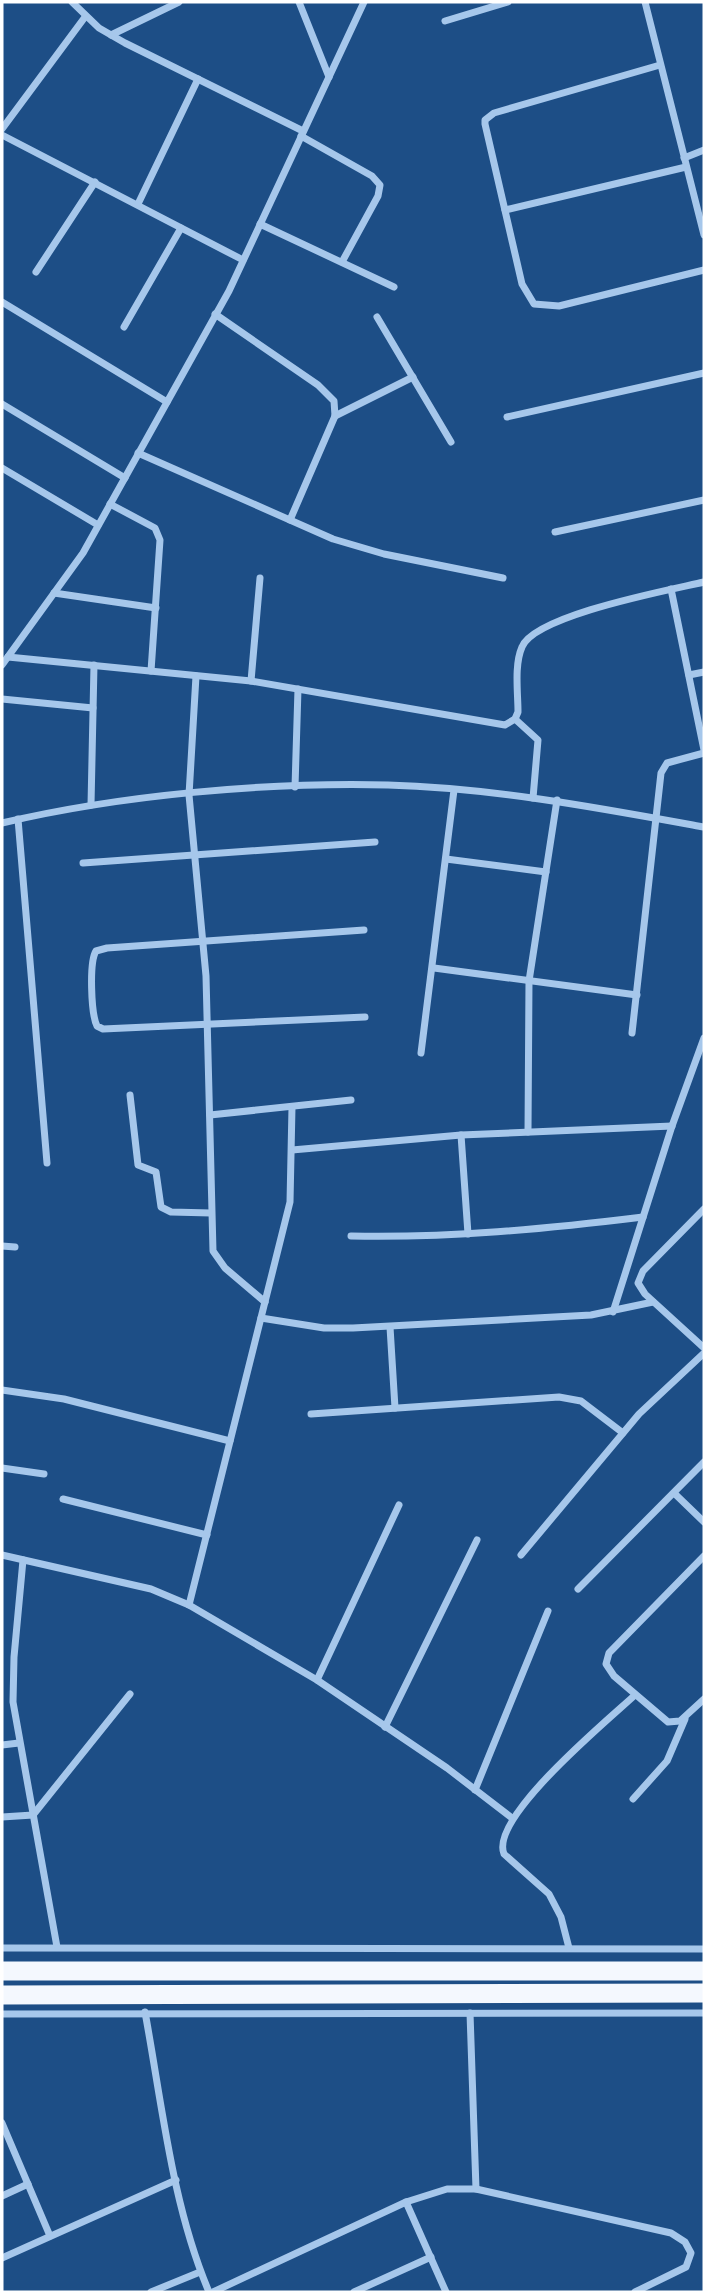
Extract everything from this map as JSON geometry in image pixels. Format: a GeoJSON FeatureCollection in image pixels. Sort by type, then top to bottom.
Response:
{"type":"FeatureCollection","features":[{"type":"Feature","properties":{"kind":"highway"},"geometry":{"type":"LineString","coordinates":[[2,1971],[704,1971]]}},
{"type":"Feature","properties":{"kind":"highway"},"geometry":{"type":"LineString","coordinates":[[2,1996],[704,1993]]}},
{"type":"Feature","properties":{"kind":"street"},"geometry":{"type":"LineString","coordinates":[[72,2],[85,16],[111,35],[302,134],[372,176],[380,185],[378,196],[342,262]]}},
{"type":"Feature","properties":{"kind":"street"},"geometry":{"type":"LineString","coordinates":[[111,35],[179,2]]}},
{"type":"Feature","properties":{"kind":"street"},"geometry":{"type":"LineString","coordinates":[[299,2],[329,77]]}},
{"type":"Feature","properties":{"kind":"street"},"geometry":{"type":"LineString","coordinates":[[2,665],[83,553],[215,314],[243,260],[363,2]]}},
{"type":"Feature","properties":{"kind":"street"},"geometry":{"type":"LineString","coordinates":[[445,20],[508,2]]}},
{"type":"Feature","properties":{"kind":"street"},"geometry":{"type":"LineString","coordinates":[[645,2],[704,235]]}},
{"type":"Feature","properties":{"kind":"street"},"geometry":{"type":"LineString","coordinates":[[2,129],[85,16]]}},
{"type":"Feature","properties":{"kind":"street"},"geometry":{"type":"LineString","coordinates":[[660,65],[489,116],[485,124],[523,284],[529,299],[541,307],[558,306],[704,270]]}},
{"type":"Feature","properties":{"kind":"street"},"geometry":{"type":"LineString","coordinates":[[138,204],[198,79]]}},
{"type":"Feature","properties":{"kind":"street"},"geometry":{"type":"LineString","coordinates":[[2,135],[243,260]]}},
{"type":"Feature","properties":{"kind":"street"},"geometry":{"type":"LineString","coordinates":[[684,158],[704,150]]}},
{"type":"Feature","properties":{"kind":"street"},"geometry":{"type":"LineString","coordinates":[[505,210],[686,167]]}},
{"type":"Feature","properties":{"kind":"street"},"geometry":{"type":"LineString","coordinates":[[36,272],[95,182]]}},
{"type":"Feature","properties":{"kind":"street"},"geometry":{"type":"LineString","coordinates":[[260,224],[394,287]]}},
{"type":"Feature","properties":{"kind":"street"},"geometry":{"type":"LineString","coordinates":[[124,327],[181,228]]}},
{"type":"Feature","properties":{"kind":"street"},"geometry":{"type":"LineString","coordinates":[[2,302],[167,402]]}},
{"type":"Feature","properties":{"kind":"street"},"geometry":{"type":"LineString","coordinates":[[215,314],[329,394],[337,408],[290,520]]}},
{"type":"Feature","properties":{"kind":"street"},"geometry":{"type":"LineString","coordinates":[[377,317],[451,442]]}},
{"type":"Feature","properties":{"kind":"street"},"geometry":{"type":"LineString","coordinates":[[507,417],[704,373]]}},
{"type":"Feature","properties":{"kind":"street"},"geometry":{"type":"LineString","coordinates":[[335,416],[413,377]]}},
{"type":"Feature","properties":{"kind":"street"},"geometry":{"type":"LineString","coordinates":[[2,404],[125,478]]}},
{"type":"Feature","properties":{"kind":"street"},"geometry":{"type":"LineString","coordinates":[[138,453],[332,539],[384,554],[503,578]]}},
{"type":"Feature","properties":{"kind":"street"},"geometry":{"type":"LineString","coordinates":[[2,468],[99,525]]}},
{"type":"Feature","properties":{"kind":"street"},"geometry":{"type":"LineString","coordinates":[[555,532],[704,500]]}},
{"type":"Feature","properties":{"kind":"street"},"geometry":{"type":"LineString","coordinates":[[110,504],[146,522],[159,534],[161,548],[151,671]]}},
{"type":"Feature","properties":{"kind":"street"},"geometry":{"type":"LineString","coordinates":[[251,681],[260,578]]}},
{"type":"Feature","properties":{"kind":"street"},"geometry":{"type":"LineString","coordinates":[[515,719],[521,649],[531,636],[609,603],[704,582]]}},
{"type":"Feature","properties":{"kind":"street"},"geometry":{"type":"LineString","coordinates":[[632,1033],[663,768],[672,760],[704,752],[671,589]]}},
{"type":"Feature","properties":{"kind":"street"},"geometry":{"type":"LineString","coordinates":[[54,593],[156,608]]}},
{"type":"Feature","properties":{"kind":"street"},"geometry":{"type":"LineString","coordinates":[[8,657],[251,681],[495,725],[515,719]]}},
{"type":"Feature","properties":{"kind":"street"},"geometry":{"type":"LineString","coordinates":[[90,805],[94,666]]}},
{"type":"Feature","properties":{"kind":"street"},"geometry":{"type":"LineString","coordinates":[[689,675],[704,671]]}},
{"type":"Feature","properties":{"kind":"street"},"geometry":{"type":"LineString","coordinates":[[196,676],[189,795],[207,1025],[213,1251],[216,1259],[265,1302]]}},
{"type":"Feature","properties":{"kind":"street"},"geometry":{"type":"LineString","coordinates":[[295,787],[298,690]]}},
{"type":"Feature","properties":{"kind":"street"},"geometry":{"type":"LineString","coordinates":[[2,699],[93,708]]}},
{"type":"Feature","properties":{"kind":"street"},"geometry":{"type":"LineString","coordinates":[[515,719],[538,740],[533,798]]}},
{"type":"Feature","properties":{"kind":"street"},"geometry":{"type":"LineString","coordinates":[[2,823],[90,805],[189,795],[295,787],[388,785],[556,800],[704,827]]}},
{"type":"Feature","properties":{"kind":"street"},"geometry":{"type":"LineString","coordinates":[[421,1053],[434,968],[454,790]]}},
{"type":"Feature","properties":{"kind":"street"},"geometry":{"type":"LineString","coordinates":[[528,1132],[529,981],[556,800]]}},
{"type":"Feature","properties":{"kind":"street"},"geometry":{"type":"LineString","coordinates":[[18,819],[47,1163]]}},
{"type":"Feature","properties":{"kind":"street"},"geometry":{"type":"LineString","coordinates":[[83,863],[375,842]]}},
{"type":"Feature","properties":{"kind":"street"},"geometry":{"type":"LineString","coordinates":[[446,859],[546,872]]}},
{"type":"Feature","properties":{"kind":"street"},"geometry":{"type":"LineString","coordinates":[[363,930],[96,951],[92,960],[94,1017],[97,1026],[103,1029],[365,1017]]}},
{"type":"Feature","properties":{"kind":"street"},"geometry":{"type":"LineString","coordinates":[[434,968],[637,995]]}},
{"type":"Feature","properties":{"kind":"street"},"geometry":{"type":"LineString","coordinates":[[613,1312],[672,1126],[704,1038]]}},
{"type":"Feature","properties":{"kind":"street"},"geometry":{"type":"LineString","coordinates":[[130,1095],[138,1165],[154,1170],[161,1208],[171,1212],[211,1213]]}},
{"type":"Feature","properties":{"kind":"street"},"geometry":{"type":"LineString","coordinates":[[210,1115],[351,1100]]}},
{"type":"Feature","properties":{"kind":"street"},"geometry":{"type":"LineString","coordinates":[[189,1605],[290,1202],[292,1107]]}},
{"type":"Feature","properties":{"kind":"street"},"geometry":{"type":"LineString","coordinates":[[292,1150],[461,1135],[672,1126]]}},
{"type":"Feature","properties":{"kind":"street"},"geometry":{"type":"LineString","coordinates":[[461,1135],[468,1234]]}},
{"type":"Feature","properties":{"kind":"street"},"geometry":{"type":"LineString","coordinates":[[521,1555],[639,1413],[704,1351],[639,1288],[639,1278],[704,1209]]}},
{"type":"Feature","properties":{"kind":"street"},"geometry":{"type":"LineString","coordinates":[[351,1236],[539,1230],[643,1217]]}},
{"type":"Feature","properties":{"kind":"street"},"geometry":{"type":"LineString","coordinates":[[2,1246],[15,1247]]}},
{"type":"Feature","properties":{"kind":"street"},"geometry":{"type":"LineString","coordinates":[[261,1318],[324,1328],[390,1326],[613,1312],[653,1302]]}},
{"type":"Feature","properties":{"kind":"street"},"geometry":{"type":"LineString","coordinates":[[390,1326],[395,1408]]}},
{"type":"Feature","properties":{"kind":"street"},"geometry":{"type":"LineString","coordinates":[[2,1390],[64,1399],[230,1441]]}},
{"type":"Feature","properties":{"kind":"street"},"geometry":{"type":"LineString","coordinates":[[312,1414],[559,1397],[581,1401],[623,1433]]}},
{"type":"Feature","properties":{"kind":"street"},"geometry":{"type":"LineString","coordinates":[[578,1589],[704,1462]]}},
{"type":"Feature","properties":{"kind":"street"},"geometry":{"type":"LineString","coordinates":[[2,1468],[44,1474]]}},
{"type":"Feature","properties":{"kind":"street"},"geometry":{"type":"LineString","coordinates":[[674,1493],[704,1522]]}},
{"type":"Feature","properties":{"kind":"street"},"geometry":{"type":"LineString","coordinates":[[63,1499],[207,1535]]}},
{"type":"Feature","properties":{"kind":"street"},"geometry":{"type":"LineString","coordinates":[[317,1680],[399,1505]]}},
{"type":"Feature","properties":{"kind":"street"},"geometry":{"type":"LineString","coordinates":[[385,1727],[477,1540]]}},
{"type":"Feature","properties":{"kind":"street"},"geometry":{"type":"LineString","coordinates":[[2,1555],[151,1589],[189,1605],[317,1680],[512,1818]]}},
{"type":"Feature","properties":{"kind":"street"},"geometry":{"type":"LineString","coordinates":[[704,1556],[609,1653],[606,1664],[635,1695],[668,1722],[674,1723],[686,1717],[704,1699]]}},
{"type":"Feature","properties":{"kind":"street"},"geometry":{"type":"LineString","coordinates":[[23,1560],[14,1657],[13,1702],[57,1947]]}},
{"type":"Feature","properties":{"kind":"street"},"geometry":{"type":"LineString","coordinates":[[475,1790],[548,1611]]}},
{"type":"Feature","properties":{"kind":"street"},"geometry":{"type":"LineString","coordinates":[[2,1817],[33,1815],[130,1694]]}},
{"type":"Feature","properties":{"kind":"street"},"geometry":{"type":"LineString","coordinates":[[569,1948],[561,1917],[549,1894],[504,1854],[502,1841],[512,1818],[540,1785],[635,1695]]}},
{"type":"Feature","properties":{"kind":"street"},"geometry":{"type":"LineString","coordinates":[[633,1799],[667,1761],[686,1717]]}},
{"type":"Feature","properties":{"kind":"street"},"geometry":{"type":"LineString","coordinates":[[2,1745],[19,1743]]}},
{"type":"Feature","properties":{"kind":"street"},"geometry":{"type":"LineString","coordinates":[[2,1948],[704,1948]]}},
{"type":"Feature","properties":{"kind":"street"},"geometry":{"type":"LineString","coordinates":[[145,2011],[176,2180],[200,2272],[211,2292],[407,2202],[447,2189],[476,2189],[671,2233],[685,2242],[691,2253],[686,2267],[635,2292]]}},
{"type":"Feature","properties":{"kind":"street"},"geometry":{"type":"LineString","coordinates":[[2,2014],[145,2011],[704,2013]]}},
{"type":"Feature","properties":{"kind":"street"},"geometry":{"type":"LineString","coordinates":[[471,2013],[476,2189]]}},
{"type":"Feature","properties":{"kind":"street"},"geometry":{"type":"LineString","coordinates":[[2,2123],[50,2236]]}},
{"type":"Feature","properties":{"kind":"street"},"geometry":{"type":"LineString","coordinates":[[2,2258],[176,2180]]}},
{"type":"Feature","properties":{"kind":"street"},"geometry":{"type":"LineString","coordinates":[[2,2196],[28,2184]]}},
{"type":"Feature","properties":{"kind":"street"},"geometry":{"type":"LineString","coordinates":[[407,2202],[446,2292]]}},
{"type":"Feature","properties":{"kind":"street"},"geometry":{"type":"LineString","coordinates":[[354,2292],[431,2257]]}},
{"type":"Feature","properties":{"kind":"street"},"geometry":{"type":"LineString","coordinates":[[151,2292],[200,2272]]}}]}
